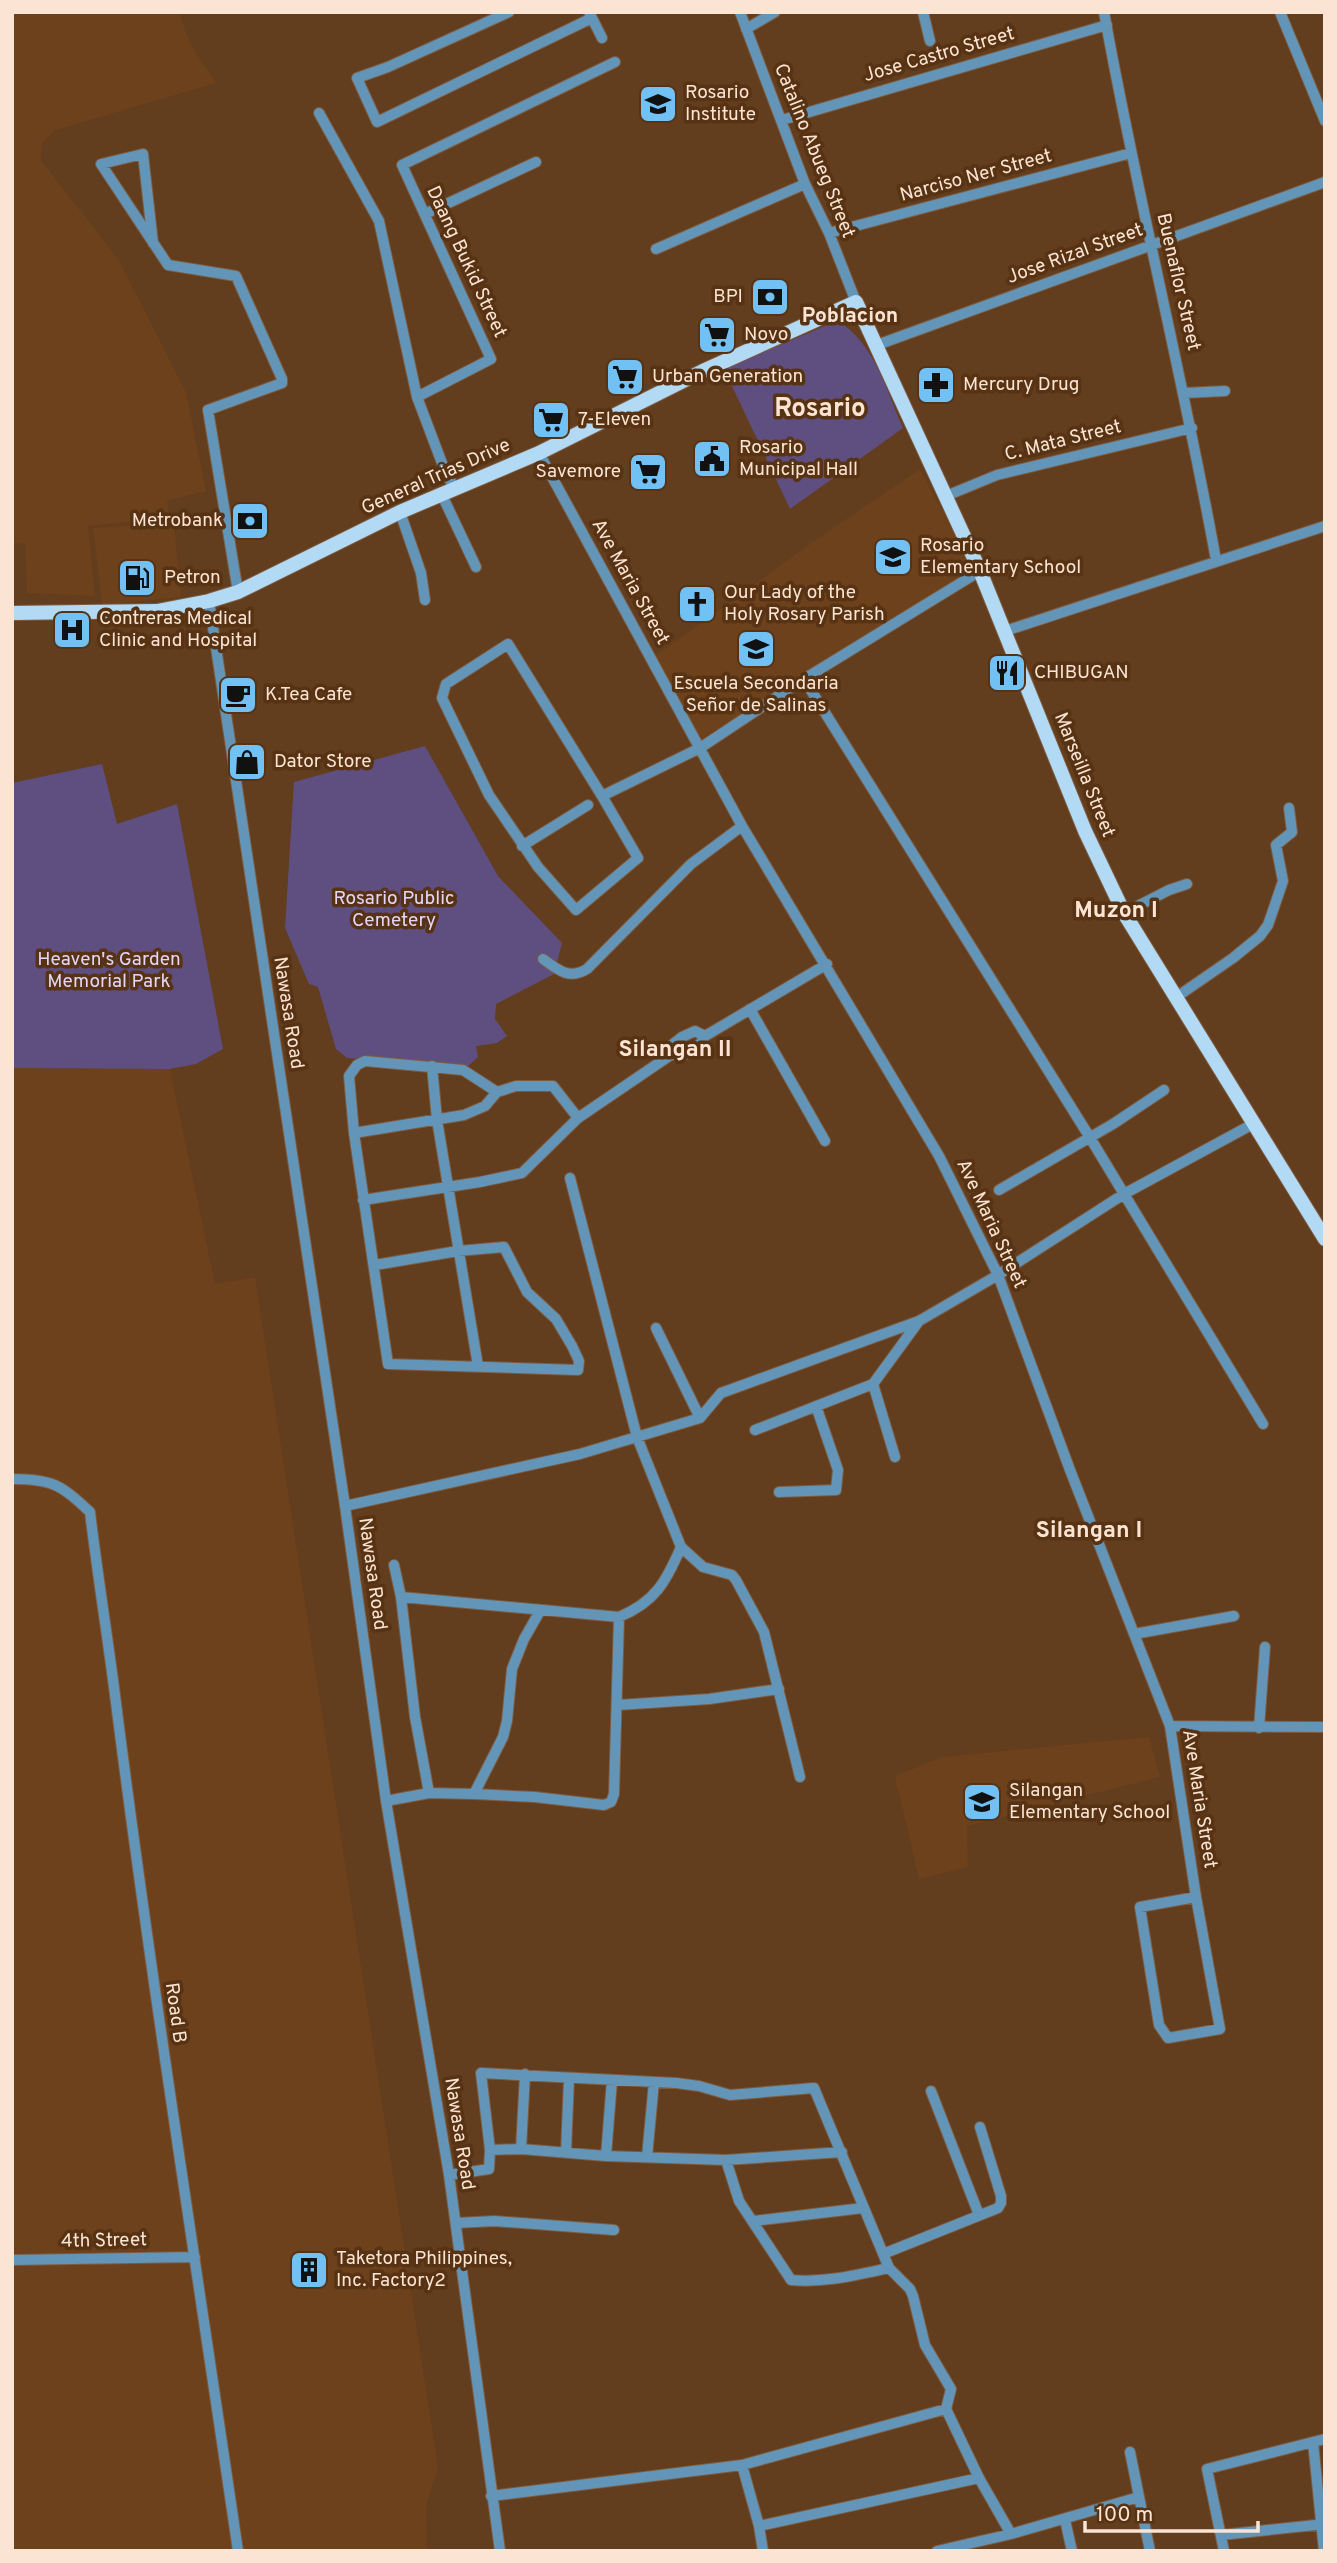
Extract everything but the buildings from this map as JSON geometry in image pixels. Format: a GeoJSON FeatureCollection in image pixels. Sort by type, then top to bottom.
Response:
{"type":"FeatureCollection","features":[{"type":"Feature","properties":{"kind":"main road","name":"Marseilla Street"},"geometry":{"type":"LineString","coordinates":[[856,302],[980,571],[1085,831],[1124,913],[1325,1238]]}},
{"type":"Feature","properties":{"kind":"main road","name":"General Trias Drive"},"geometry":{"type":"LineString","coordinates":[[12,613],[157,611],[209,601],[238,592],[400,512],[540,453],[703,370],[856,302]]}},
{"type":"Feature","properties":{"kind":"street"},"geometry":{"type":"LineString","coordinates":[[509,12],[388,67],[357,78],[377,122],[591,15],[602,38]]}},
{"type":"Feature","properties":{"kind":"street","name":"Catalino Abueg Street"},"geometry":{"type":"LineString","coordinates":[[740,12],[805,184],[830,233],[856,302]]}},
{"type":"Feature","properties":{"kind":"street"},"geometry":{"type":"LineString","coordinates":[[746,29],[775,12]]}},
{"type":"Feature","properties":{"kind":"street"},"geometry":{"type":"LineString","coordinates":[[923,12],[930,41]]}},
{"type":"Feature","properties":{"kind":"street","name":"Buenaflor Street"},"geometry":{"type":"LineString","coordinates":[[1104,12],[1131,153],[1192,428],[1216,560]]}},
{"type":"Feature","properties":{"kind":"street"},"geometry":{"type":"LineString","coordinates":[[1280,12],[1325,121]]}},
{"type":"Feature","properties":{"kind":"street","name":"Jose Castro Street"},"geometry":{"type":"LineString","coordinates":[[782,120],[1107,25]]}},
{"type":"Feature","properties":{"kind":"street","name":"Daang Bukid Street"},"geometry":{"type":"LineString","coordinates":[[416,397],[491,359],[402,165],[615,62]]}},
{"type":"Feature","properties":{"kind":"street"},"geometry":{"type":"LineString","coordinates":[[319,113],[379,221],[416,397],[445,471],[448,491],[476,567]]}},
{"type":"Feature","properties":{"kind":"street","name":"Narciso Ner Street"},"geometry":{"type":"LineString","coordinates":[[830,233],[1131,153]]}},
{"type":"Feature","properties":{"kind":"street"},"geometry":{"type":"LineString","coordinates":[[153,243],[143,154],[101,164],[153,243],[168,265],[236,276],[282,381],[208,410],[238,592]]}},
{"type":"Feature","properties":{"kind":"street"},"geometry":{"type":"LineString","coordinates":[[425,214],[536,162]]}},
{"type":"Feature","properties":{"kind":"street","name":"Jose Rizal Street"},"geometry":{"type":"LineString","coordinates":[[877,345],[1325,182]]}},
{"type":"Feature","properties":{"kind":"street"},"geometry":{"type":"LineString","coordinates":[[656,249],[805,184]]}},
{"type":"Feature","properties":{"kind":"street"},"geometry":{"type":"LineString","coordinates":[[1184,393],[1225,391]]}},
{"type":"Feature","properties":{"kind":"street","name":"C. Mata Street"},"geometry":{"type":"LineString","coordinates":[[946,496],[997,475],[1192,428]]}},
{"type":"Feature","properties":{"kind":"street","name":"Ave Maria Street"},"geometry":{"type":"LineString","coordinates":[[540,453],[742,826],[827,964],[939,1156],[998,1275],[1070,1470],[1170,1726],[1220,2029],[1168,2038],[1159,2025],[1140,1907],[1196,1896]]}},
{"type":"Feature","properties":{"kind":"street"},"geometry":{"type":"LineString","coordinates":[[400,512],[421,573],[425,600]]}},
{"type":"Feature","properties":{"kind":"street"},"geometry":{"type":"LineString","coordinates":[[1005,631],[1325,526]]}},
{"type":"Feature","properties":{"kind":"street"},"geometry":{"type":"LineString","coordinates":[[602,796],[700,748],[804,679],[980,571]]}},
{"type":"Feature","properties":{"kind":"street","name":"Nawasa Road"},"geometry":{"type":"LineString","coordinates":[[209,601],[345,1506],[386,1801],[449,2175],[500,2551]]}},
{"type":"Feature","properties":{"kind":"street"},"geometry":{"type":"LineString","coordinates":[[506,645],[510,646],[638,858],[576,910],[522,846],[489,795],[442,698],[446,684],[506,645]]}},
{"type":"Feature","properties":{"kind":"street"},"geometry":{"type":"LineString","coordinates":[[804,679],[1089,1136],[1263,1424]]}},
{"type":"Feature","properties":{"kind":"street"},"geometry":{"type":"LineString","coordinates":[[522,846],[588,805]]}},
{"type":"Feature","properties":{"kind":"street"},"geometry":{"type":"LineString","coordinates":[[1175,998],[1233,958],[1260,936],[1268,925],[1283,881],[1276,845],[1292,832],[1289,808]]}},
{"type":"Feature","properties":{"kind":"street"},"geometry":{"type":"LineString","coordinates":[[543,959],[564,974],[579,974],[587,969],[691,864],[742,826]]}},
{"type":"Feature","properties":{"kind":"street"},"geometry":{"type":"LineString","coordinates":[[1124,913],[1168,890],[1187,884]]}},
{"type":"Feature","properties":{"kind":"street"},"geometry":{"type":"LineString","coordinates":[[672,1054],[680,1057],[692,1051],[701,1044],[705,1036],[827,964]]}},
{"type":"Feature","properties":{"kind":"street"},"geometry":{"type":"LineString","coordinates":[[750,1009],[825,1141]]}},
{"type":"Feature","properties":{"kind":"street"},"geometry":{"type":"LineString","coordinates":[[363,1200],[522,1173],[578,1118],[672,1054],[673,1045],[682,1037],[695,1031],[705,1036]]}},
{"type":"Feature","properties":{"kind":"street"},"geometry":{"type":"LineString","coordinates":[[375,1265],[458,1251],[504,1247],[527,1292],[556,1319],[579,1361],[578,1370],[388,1364],[363,1200],[349,1076],[357,1065],[365,1060],[432,1066],[463,1070],[497,1092]]}},
{"type":"Feature","properties":{"kind":"street"},"geometry":{"type":"LineString","coordinates":[[432,1066],[437,1120],[478,1366]]}},
{"type":"Feature","properties":{"kind":"street"},"geometry":{"type":"LineString","coordinates":[[354,1133],[464,1115],[485,1106],[497,1092],[516,1086],[553,1086],[578,1118]]}},
{"type":"Feature","properties":{"kind":"street"},"geometry":{"type":"LineString","coordinates":[[999,1190],[1164,1090]]}},
{"type":"Feature","properties":{"kind":"street"},"geometry":{"type":"LineString","coordinates":[[345,1506],[580,1454],[700,1418],[721,1393],[919,1321],[998,1275],[1124,1194],[1253,1124]]}},
{"type":"Feature","properties":{"kind":"street"},"geometry":{"type":"LineString","coordinates":[[570,1178],[637,1437],[681,1548],[702,1567],[732,1575],[764,1632],[800,1777]]}},
{"type":"Feature","properties":{"kind":"street"},"geometry":{"type":"LineString","coordinates":[[755,1430],[873,1384],[919,1321]]}},
{"type":"Feature","properties":{"kind":"street"},"geometry":{"type":"LineString","coordinates":[[656,1328],[700,1418]]}},
{"type":"Feature","properties":{"kind":"street"},"geometry":{"type":"LineString","coordinates":[[873,1384],[895,1457]]}},
{"type":"Feature","properties":{"kind":"street"},"geometry":{"type":"LineString","coordinates":[[779,1492],[836,1490],[838,1470],[816,1406]]}},
{"type":"Feature","properties":{"kind":"street","name":"Road B"},"geometry":{"type":"LineString","coordinates":[[12,1479],[41,1479],[66,1489],[90,1512],[165,2067],[238,2551]]}},
{"type":"Feature","properties":{"kind":"street"},"geometry":{"type":"LineString","coordinates":[[401,1597],[619,1617],[639,1609],[666,1582],[681,1548]]}},
{"type":"Feature","properties":{"kind":"street"},"geometry":{"type":"LineString","coordinates":[[394,1565],[401,1597],[415,1717],[429,1793]]}},
{"type":"Feature","properties":{"kind":"street"},"geometry":{"type":"LineString","coordinates":[[474,1794],[503,1737],[512,1669],[524,1639],[540,1611]]}},
{"type":"Feature","properties":{"kind":"street"},"geometry":{"type":"LineString","coordinates":[[1135,1634],[1234,1616]]}},
{"type":"Feature","properties":{"kind":"street"},"geometry":{"type":"LineString","coordinates":[[386,1801],[429,1793],[607,1804],[614,1794],[619,1617]]}},
{"type":"Feature","properties":{"kind":"street"},"geometry":{"type":"LineString","coordinates":[[1259,1728],[1265,1647]]}},
{"type":"Feature","properties":{"kind":"street"},"geometry":{"type":"LineString","coordinates":[[618,1705],[709,1699],[779,1689]]}},
{"type":"Feature","properties":{"kind":"street"},"geometry":{"type":"LineString","coordinates":[[1170,1726],[1325,1727]]}},
{"type":"Feature","properties":{"kind":"street"},"geometry":{"type":"LineString","coordinates":[[449,2175],[489,2169],[490,2150],[481,2073],[654,2082],[699,2086],[730,2095],[814,2088],[889,2268],[914,2296],[925,2345],[951,2389],[946,2409],[979,2478],[1012,2535]]}},
{"type":"Feature","properties":{"kind":"street"},"geometry":{"type":"LineString","coordinates":[[521,2149],[525,2074]]}},
{"type":"Feature","properties":{"kind":"street"},"geometry":{"type":"LineString","coordinates":[[566,2152],[569,2078]]}},
{"type":"Feature","properties":{"kind":"street"},"geometry":{"type":"LineString","coordinates":[[606,2156],[612,2080]]}},
{"type":"Feature","properties":{"kind":"street"},"geometry":{"type":"LineString","coordinates":[[647,2157],[654,2082]]}},
{"type":"Feature","properties":{"kind":"street"},"geometry":{"type":"LineString","coordinates":[[931,2091],[979,2216]]}},
{"type":"Feature","properties":{"kind":"street"},"geometry":{"type":"LineString","coordinates":[[883,2254],[998,2208],[1001,2203],[980,2127]]}},
{"type":"Feature","properties":{"kind":"street"},"geometry":{"type":"LineString","coordinates":[[490,2150],[521,2149],[606,2156],[726,2160],[842,2152]]}},
{"type":"Feature","properties":{"kind":"street"},"geometry":{"type":"LineString","coordinates":[[726,2160],[739,2201],[791,2280],[834,2280],[889,2268]]}},
{"type":"Feature","properties":{"kind":"street"},"geometry":{"type":"LineString","coordinates":[[754,2221],[863,2208]]}},
{"type":"Feature","properties":{"kind":"street"},"geometry":{"type":"LineString","coordinates":[[456,2223],[494,2221],[614,2230]]}},
{"type":"Feature","properties":{"kind":"street","name":"4th Street"},"geometry":{"type":"LineString","coordinates":[[12,2260],[195,2257]]}},
{"type":"Feature","properties":{"kind":"street"},"geometry":{"type":"LineString","coordinates":[[491,2496],[742,2465],[946,2409]]}},
{"type":"Feature","properties":{"kind":"street"},"geometry":{"type":"LineString","coordinates":[[1224,2551],[1207,2469],[1319,2440],[1324,2551]]}},
{"type":"Feature","properties":{"kind":"street"},"geometry":{"type":"LineString","coordinates":[[1130,2452],[1150,2551]]}},
{"type":"Feature","properties":{"kind":"street"},"geometry":{"type":"LineString","coordinates":[[742,2465],[763,2551]]}},
{"type":"Feature","properties":{"kind":"street"},"geometry":{"type":"LineString","coordinates":[[759,2526],[979,2478]]}},
{"type":"Feature","properties":{"kind":"street"},"geometry":{"type":"LineString","coordinates":[[937,2551],[1012,2535],[1139,2497]]}},
{"type":"Feature","properties":{"kind":"street"},"geometry":{"type":"LineString","coordinates":[[1065,2520],[1072,2551]]}},
{"type":"Feature","properties":{"kind":"street"},"geometry":{"type":"LineString","coordinates":[[1221,2535],[1323,2525]]}},
{"type":"Feature","properties":{"kind":"shaded area"},"geometry":{"type":"Polygon","coordinates":[[[12,12],[179,12],[189,42],[216,83],[56,130],[42,143],[41,161],[117,257],[186,392],[206,491],[167,501],[170,518],[88,526],[95,596],[27,593],[25,544],[12,543],[12,12]]]}},
{"type":"Feature","properties":{"kind":"shaded area"},"geometry":{"type":"Polygon","coordinates":[[[920,469],[974,571],[701,739],[651,659],[817,539],[920,469]]]}},
{"type":"Feature","properties":{"kind":"shaded area"},"geometry":{"type":"Polygon","coordinates":[[[174,523],[181,597],[102,605],[93,528],[174,523]]]}},
{"type":"Feature","properties":{"kind":"shaded area"},"geometry":{"type":"Polygon","coordinates":[[[12,1068],[170,1069],[215,1284],[255,1277],[438,2467],[426,2506],[427,2551],[12,2551],[12,1068]]]}},
{"type":"Feature","properties":{"kind":"shaded area","name":"Silangan Elementary School"},"geometry":{"type":"Polygon","coordinates":[[[1149,1737],[1160,1777],[967,1826],[968,1867],[919,1879],[895,1776],[942,1757],[1149,1737]]]}},
{"type":"Feature","properties":{"kind":"green space"},"geometry":{"type":"Polygon","coordinates":[[[837,321],[861,341],[870,354],[903,428],[790,509],[724,369],[837,321]]]}},
{"type":"Feature","properties":{"kind":"green space","name":"Rosario Public Cemetery"},"geometry":{"type":"Polygon","coordinates":[[[425,746],[498,876],[562,943],[554,974],[496,1004],[495,1019],[507,1036],[497,1043],[476,1046],[478,1057],[467,1067],[347,1058],[336,1049],[318,987],[309,984],[285,928],[294,782],[425,746]]]}},
{"type":"Feature","properties":{"kind":"green space","name":"Heaven's Garden Memorial Park"},"geometry":{"type":"Polygon","coordinates":[[[102,764],[117,824],[177,804],[223,1049],[196,1064],[170,1069],[12,1068],[12,783],[102,764]]]}},
{"type":"Feature","properties":{"kind":"place","name":"Rosario Institute"},"geometry":{"type":"Point","coordinates":[658,104]}},
{"type":"Feature","properties":{"kind":"place","name":"BPI"},"geometry":{"type":"Point","coordinates":[770,297]}},
{"type":"Feature","properties":{"kind":"place","name":"Novo"},"geometry":{"type":"Point","coordinates":[717,335]}},
{"type":"Feature","properties":{"kind":"place","name":"Urban Generation"},"geometry":{"type":"Point","coordinates":[625,377]}},
{"type":"Feature","properties":{"kind":"place","name":"Mercury Drug"},"geometry":{"type":"Point","coordinates":[936,385]}},
{"type":"Feature","properties":{"kind":"place","name":"7-Eleven"},"geometry":{"type":"Point","coordinates":[551,420]}},
{"type":"Feature","properties":{"kind":"place","name":"Rosario Municipal Hall"},"geometry":{"type":"Point","coordinates":[712,459]}},
{"type":"Feature","properties":{"kind":"place","name":"Savemore"},"geometry":{"type":"Point","coordinates":[648,472]}},
{"type":"Feature","properties":{"kind":"place","name":"Metrobank"},"geometry":{"type":"Point","coordinates":[250,521]}},
{"type":"Feature","properties":{"kind":"place","name":"Rosario Elementary School"},"geometry":{"type":"Point","coordinates":[893,557]}},
{"type":"Feature","properties":{"kind":"place","name":"Petron"},"geometry":{"type":"Point","coordinates":[137,578]}},
{"type":"Feature","properties":{"kind":"place","name":"Our Lady of the Holy Rosary Parish"},"geometry":{"type":"Point","coordinates":[697,604]}},
{"type":"Feature","properties":{"kind":"place","name":"Contreras Medical Clinic and Hospital"},"geometry":{"type":"Point","coordinates":[72,630]}},
{"type":"Feature","properties":{"kind":"place","name":"Escuela Secondaria Señor de Salinas"},"geometry":{"type":"Point","coordinates":[756,649]}},
{"type":"Feature","properties":{"kind":"place","name":"CHIBUGAN"},"geometry":{"type":"Point","coordinates":[1007,673]}},
{"type":"Feature","properties":{"kind":"place","name":"K.Tea Cafe"},"geometry":{"type":"Point","coordinates":[238,695]}},
{"type":"Feature","properties":{"kind":"place","name":"Dator Store"},"geometry":{"type":"Point","coordinates":[247,762]}},
{"type":"Feature","properties":{"kind":"place","name":"Silangan Elementary School"},"geometry":{"type":"Point","coordinates":[982,1802]}},
{"type":"Feature","properties":{"kind":"place","name":"Taketora Philippines, Inc. Factory2"},"geometry":{"type":"Point","coordinates":[309,2270]}},
{"type":"Feature","properties":{"kind":"district","name":"Poblacion"},"geometry":{"type":"Point","coordinates":[850,316]}},
{"type":"Feature","properties":{"kind":"district","name":"Rosario"},"geometry":{"type":"Point","coordinates":[820,409]}},
{"type":"Feature","properties":{"kind":"district","name":"Muzon I"},"geometry":{"type":"Point","coordinates":[1116,911]}},
{"type":"Feature","properties":{"kind":"district","name":"Silangan II"},"geometry":{"type":"Point","coordinates":[675,1050]}},
{"type":"Feature","properties":{"kind":"district","name":"Silangan I"},"geometry":{"type":"Point","coordinates":[1089,1531]}}]}
